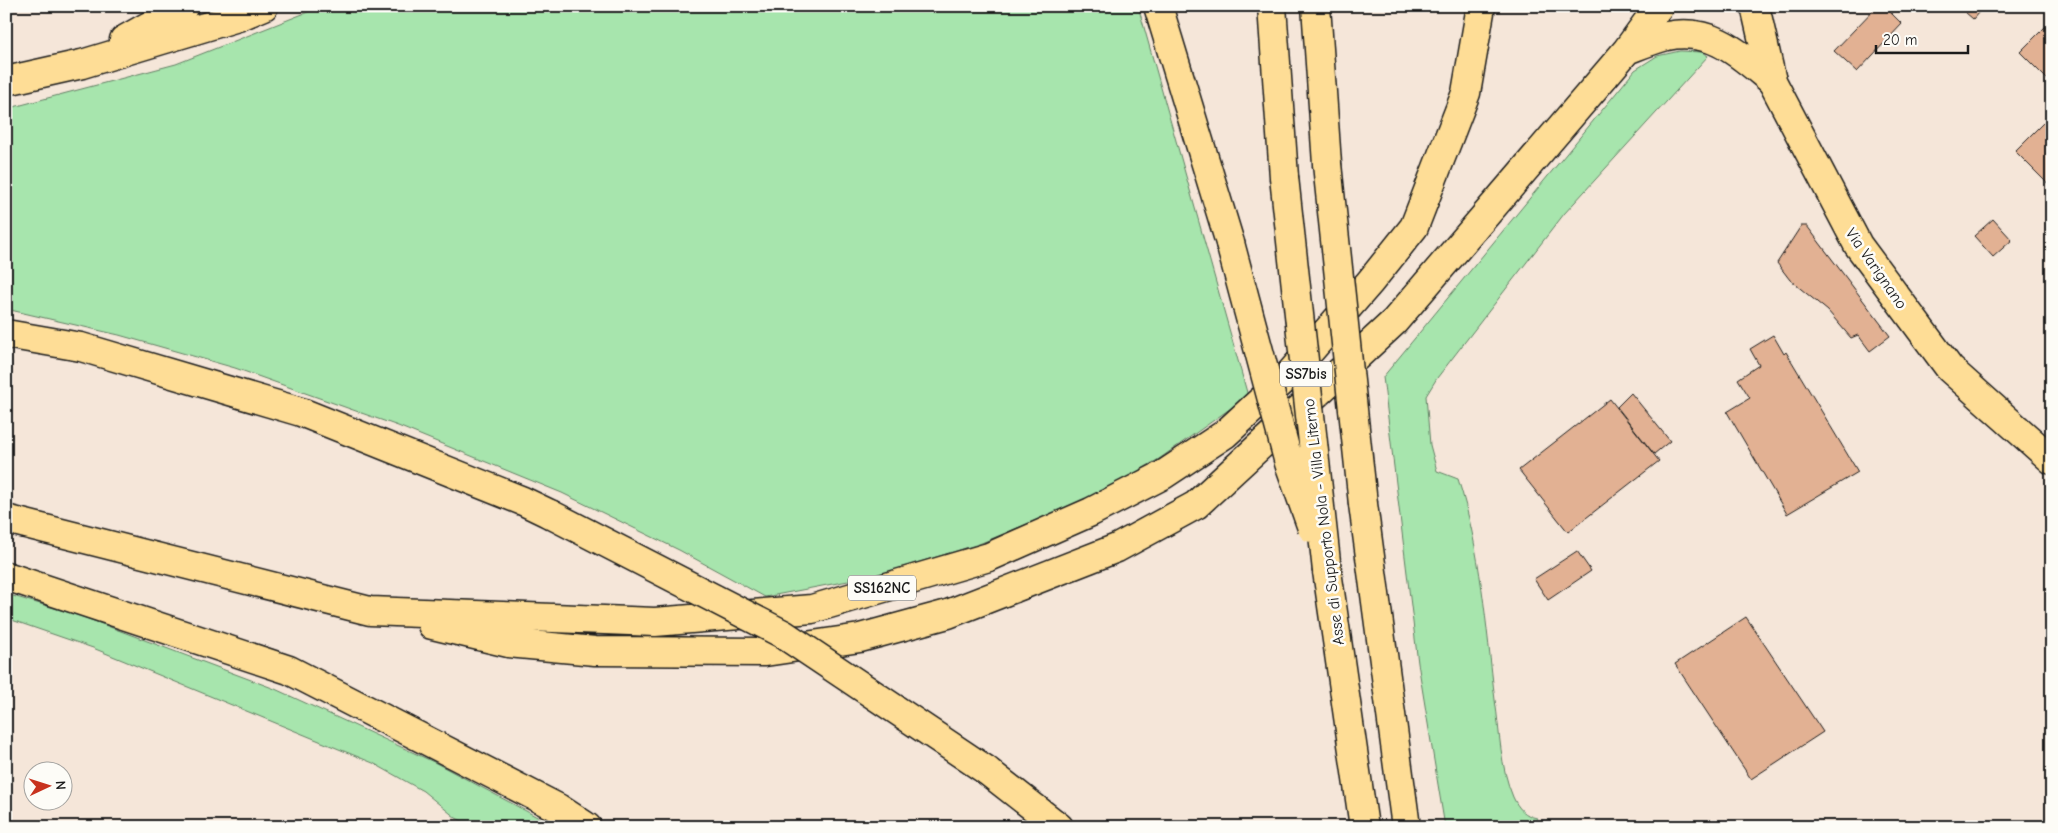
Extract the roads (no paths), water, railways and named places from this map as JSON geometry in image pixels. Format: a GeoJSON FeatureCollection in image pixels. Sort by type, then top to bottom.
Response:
{"type":"FeatureCollection","features":[{"type":"Feature","properties":{"kind":"main road"},"geometry":{"type":"LineString","coordinates":[[82,64],[184,6]]}},
{"type":"Feature","properties":{"kind":"main road"},"geometry":{"type":"LineString","coordinates":[[6,81],[82,64],[238,17],[264,6]]}},
{"type":"Feature","properties":{"kind":"main road"},"geometry":{"type":"LineString","coordinates":[[1158,6],[1230,243],[1289,463],[1327,571]]}},
{"type":"Feature","properties":{"kind":"main road","name":"Asse di Supporto Nola - Villa Literno"},"geometry":{"type":"LineString","coordinates":[[1272,6],[1284,177],[1327,571],[1364,827]]}},
{"type":"Feature","properties":{"kind":"main road","name":"SS7bis"},"geometry":{"type":"LineString","coordinates":[[1316,6],[1327,164],[1363,504],[1406,827]]}},
{"type":"Feature","properties":{"kind":"main road","name":"SS162NC"},"geometry":{"type":"LineString","coordinates":[[6,519],[370,611],[656,622],[812,609],[989,557],[1091,512],[1163,475],[1225,434],[1288,376],[1370,282],[1414,227],[1466,93],[1481,6]]}},
{"type":"Feature","properties":{"kind":"main road"},"geometry":{"type":"LineString","coordinates":[[370,611],[508,643],[595,651],[765,652],[860,638],[948,614],[1117,548],[1196,505],[1394,322],[1627,50],[1659,6]]}},
{"type":"Feature","properties":{"kind":"main road","name":"Via Varignano"},"geometry":{"type":"LineString","coordinates":[[1755,6],[1772,81],[1858,245],[1950,369],[2052,460]]}},
{"type":"Feature","properties":{"kind":"main road"},"geometry":{"type":"LineString","coordinates":[[1627,50],[1667,36],[1687,34],[1705,36],[1729,46],[1772,81]]}},
{"type":"Feature","properties":{"kind":"main road"},"geometry":{"type":"LineString","coordinates":[[6,334],[81,347],[301,412],[523,501],[783,634],[986,770],[1059,827]]}},
{"type":"Feature","properties":{"kind":"main road"},"geometry":{"type":"LineString","coordinates":[[6,576],[289,670],[558,808],[587,827]]}}]}
